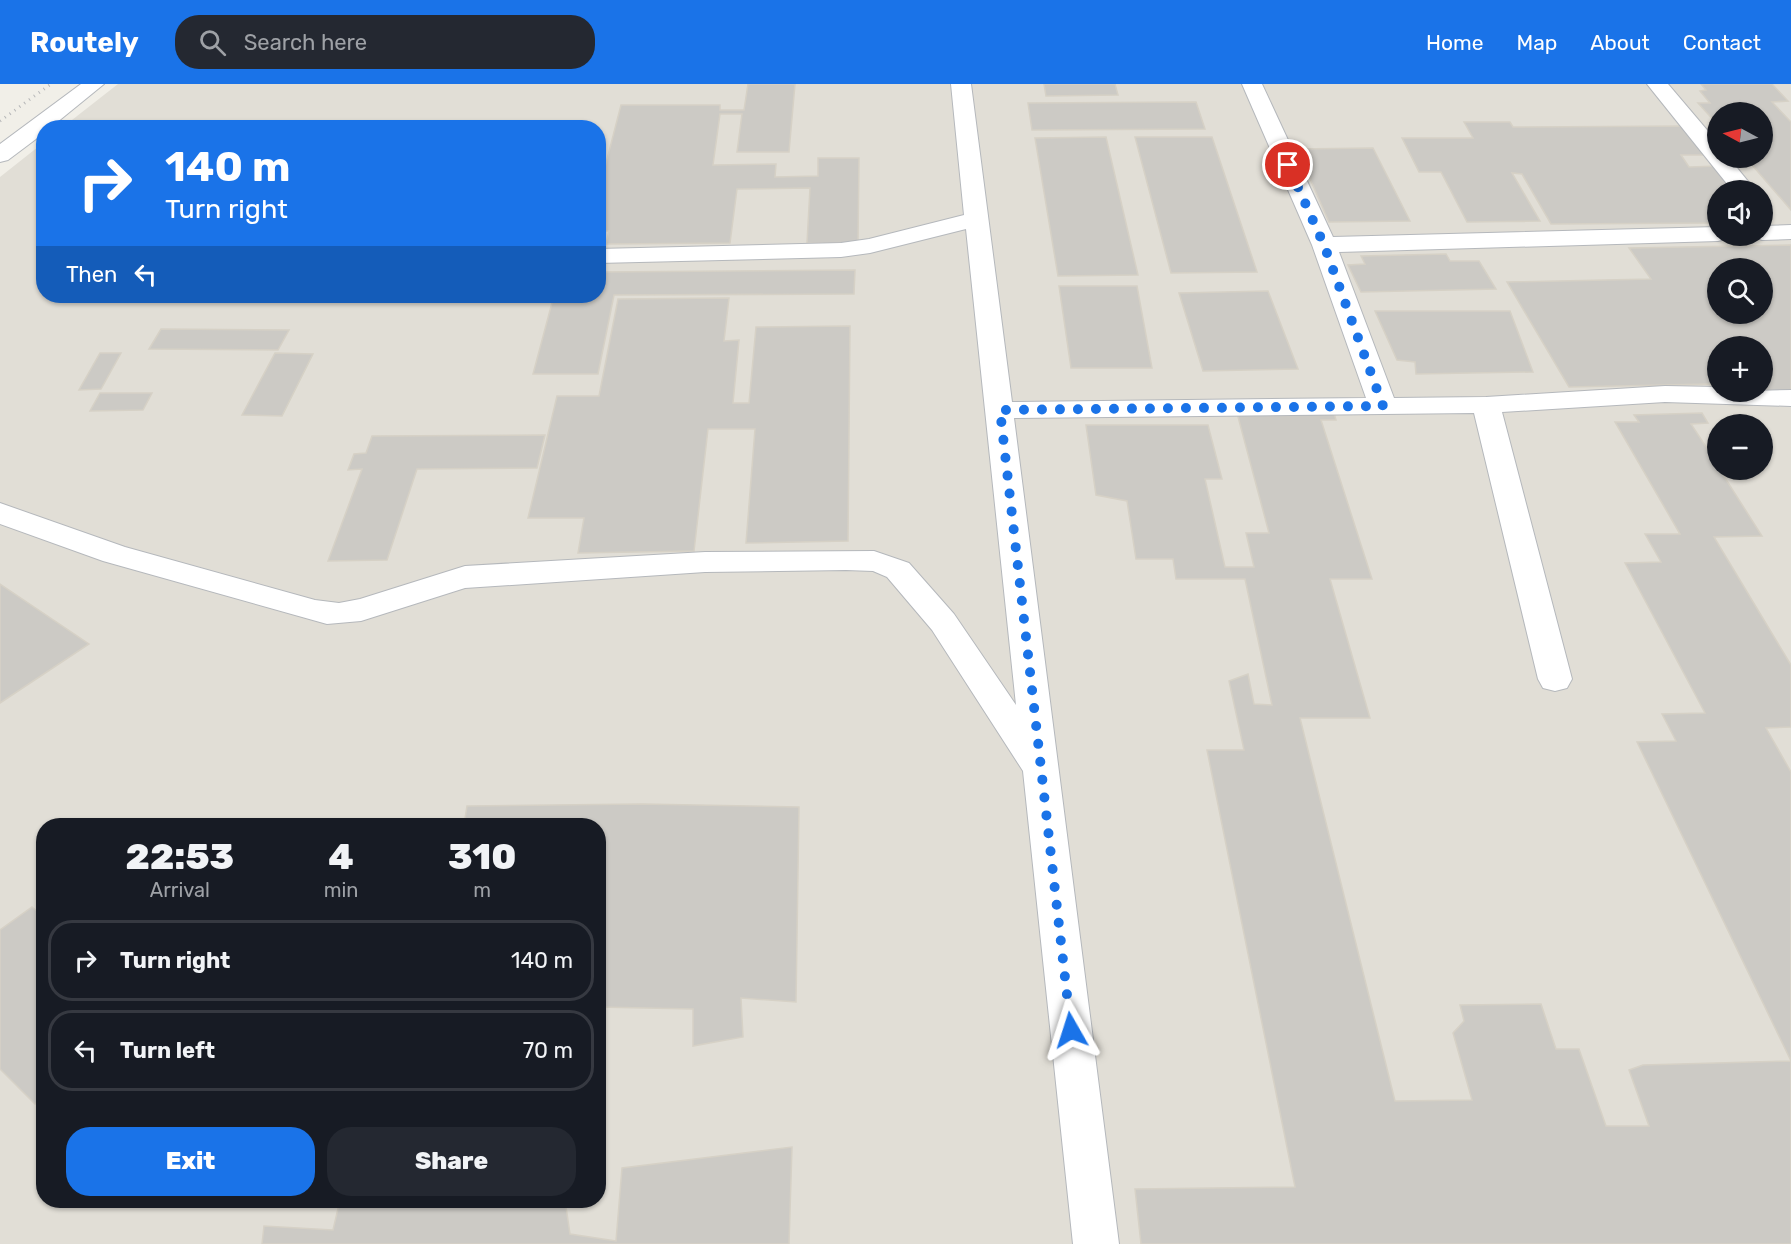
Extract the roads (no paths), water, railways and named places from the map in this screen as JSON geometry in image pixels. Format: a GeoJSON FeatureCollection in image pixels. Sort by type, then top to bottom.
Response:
{"type":"FeatureCollection","features":[{"type":"Feature","properties":{"kind":"street"},"geometry":{"type":"LineString","coordinates":[[46,120],[94,84]]}},
{"type":"Feature","properties":{"kind":"street"},"geometry":{"type":"LineString","coordinates":[[961,84],[1096,1244]]}},
{"type":"Feature","properties":{"kind":"street"},"geometry":{"type":"LineString","coordinates":[[1252,84],[1324,245],[1383,406]]}},
{"type":"Feature","properties":{"kind":"street"},"geometry":{"type":"LineString","coordinates":[[1657,84],[1736,180]]}},
{"type":"Feature","properties":{"kind":"street"},"geometry":{"type":"LineString","coordinates":[[0,155],[36,128]]}},
{"type":"Feature","properties":{"kind":"street"},"geometry":{"type":"LineString","coordinates":[[606,256],[841,250],[870,246],[975,219]]}},
{"type":"Feature","properties":{"kind":"street"},"geometry":{"type":"LineString","coordinates":[[1324,245],[1707,234]]}},
{"type":"Feature","properties":{"kind":"street"},"geometry":{"type":"LineString","coordinates":[[1000,410],[1486,405],[1665,394],[1791,398]]}},
{"type":"Feature","properties":{"kind":"street"},"geometry":{"type":"LineString","coordinates":[[1486,405],[1555,678]]}},
{"type":"Feature","properties":{"kind":"street"},"geometry":{"type":"LineString","coordinates":[[0,513],[114,554],[336,615],[355,613],[465,577],[705,562],[873,561],[898,570],[943,622],[1041,769]]}},
{"type":"Feature","properties":{"kind":"railway"},"geometry":{"type":"LineString","coordinates":[[0,121],[51,84]]}}]}
